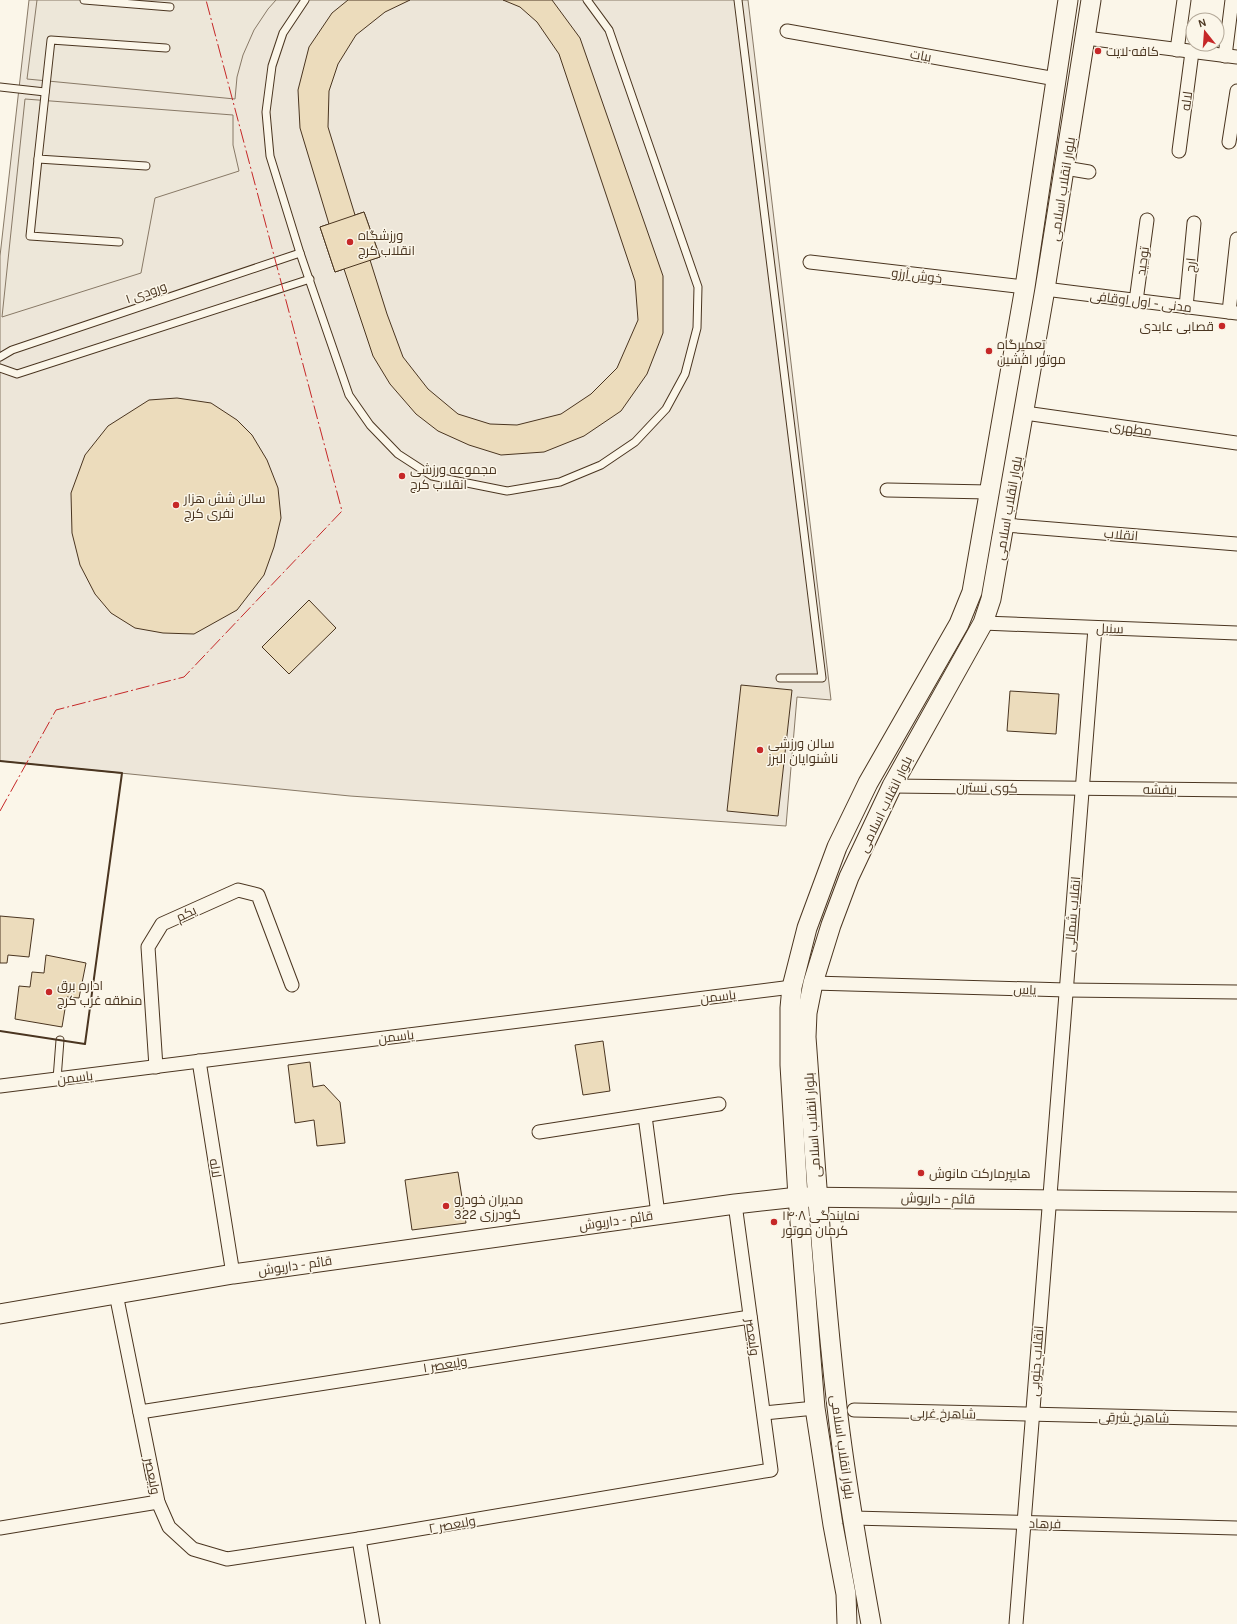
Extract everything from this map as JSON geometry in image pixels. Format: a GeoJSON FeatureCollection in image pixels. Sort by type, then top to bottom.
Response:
{"type":"FeatureCollection","features":[{"type":"Feature","properties":{"kind":"main road","name":"بلوار انقلاب اسلامی"},"geometry":{"type":"LineString","coordinates":[[847,1624],[846,1594],[833,1525],[815,1408],[798,1197],[790,1065],[790,1008],[792,987],[807,928],[837,847],[868,782],[959,624],[972,592],[1025,287],[1068,0]]}},
{"type":"Feature","properties":{"kind":"main road","name":"بلوار انقلاب اسلامی"},"geometry":{"type":"LineString","coordinates":[[871,1624],[853,1518],[837,1407],[818,1196],[806,1037],[807,1013],[813,983],[831,925],[849,878],[892,786],[983,624],[992,599],[1025,413],[1091,0]]}},
{"type":"Feature","properties":{"kind":"main road"},"geometry":{"type":"LineString","coordinates":[[792,987],[813,983]]}},
{"type":"Feature","properties":{"kind":"main road","name":"قائم - داریوش"},"geometry":{"type":"LineString","coordinates":[[0,1314],[233,1274],[658,1214],[798,1197],[818,1196],[1237,1202]]}},
{"type":"Feature","properties":{"kind":"street"},"geometry":{"type":"LineString","coordinates":[[1177,50],[1184,0]]}},
{"type":"Feature","properties":{"kind":"street"},"geometry":{"type":"LineString","coordinates":[[1192,52],[1231,57],[1232,0]]}},
{"type":"Feature","properties":{"kind":"street","name":"بیات"},"geometry":{"type":"LineString","coordinates":[[787,31],[1056,79]]}},
{"type":"Feature","properties":{"kind":"street"},"geometry":{"type":"LineString","coordinates":[[1086,38],[1185,51]]}},
{"type":"Feature","properties":{"kind":"street","name":"لاله"},"geometry":{"type":"LineString","coordinates":[[1179,151],[1192,52]]}},
{"type":"Feature","properties":{"kind":"street"},"geometry":{"type":"LineString","coordinates":[[1229,142],[1237,91]]}},
{"type":"Feature","properties":{"kind":"street"},"geometry":{"type":"LineString","coordinates":[[1065,168],[1089,172]]}},
{"type":"Feature","properties":{"kind":"street","name":"توحید"},"geometry":{"type":"LineString","coordinates":[[1136,301],[1148,220]]}},
{"type":"Feature","properties":{"kind":"street","name":"ارج"},"geometry":{"type":"LineString","coordinates":[[1186,307],[1194,223]]}},
{"type":"Feature","properties":{"kind":"street"},"geometry":{"type":"LineString","coordinates":[[1233,312],[1237,239]]}},
{"type":"Feature","properties":{"kind":"street","name":"خوش آرزو"},"geometry":{"type":"LineString","coordinates":[[810,262],[1025,287]]}},
{"type":"Feature","properties":{"kind":"street","name":"مدنی - اول اوقافی"},"geometry":{"type":"LineString","coordinates":[[1045,290],[1233,312]]}},
{"type":"Feature","properties":{"kind":"street","name":"مطهری"},"geometry":{"type":"LineString","coordinates":[[1025,413],[1237,443]]}},
{"type":"Feature","properties":{"kind":"street"},"geometry":{"type":"LineString","coordinates":[[887,490],[989,492]]}},
{"type":"Feature","properties":{"kind":"street","name":"انقلاب"},"geometry":{"type":"LineString","coordinates":[[1005,525],[1237,544]]}},
{"type":"Feature","properties":{"kind":"street","name":"سنبل"},"geometry":{"type":"LineString","coordinates":[[983,624],[1237,633]]}},
{"type":"Feature","properties":{"kind":"street","name":"انقلاب شمالی"},"geometry":{"type":"LineString","coordinates":[[1048,1199],[1095,628]]}},
{"type":"Feature","properties":{"kind":"street","name":"کوی نسترن"},"geometry":{"type":"LineString","coordinates":[[892,786],[1082,788]]}},
{"type":"Feature","properties":{"kind":"street","name":"بنفشه"},"geometry":{"type":"LineString","coordinates":[[1082,788],[1237,790]]}},
{"type":"Feature","properties":{"kind":"street","name":"یکم"},"geometry":{"type":"LineString","coordinates":[[156,1067],[148,947],[162,924],[238,890],[258,895],[292,985]]}},
{"type":"Feature","properties":{"kind":"street","name":"یاس"},"geometry":{"type":"LineString","coordinates":[[813,983],[1066,990],[1237,992]]}},
{"type":"Feature","properties":{"kind":"street","name":"یاسمن"},"geometry":{"type":"LineString","coordinates":[[0,1086],[792,987]]}},
{"type":"Feature","properties":{"kind":"street","name":"لاله"},"geometry":{"type":"LineString","coordinates":[[199,1061],[233,1274]]}},
{"type":"Feature","properties":{"kind":"street"},"geometry":{"type":"LineString","coordinates":[[539,1132],[719,1104]]}},
{"type":"Feature","properties":{"kind":"street"},"geometry":{"type":"LineString","coordinates":[[645,1116],[658,1214]]}},
{"type":"Feature","properties":{"kind":"street","name":"انقلاب جنوبی"},"geometry":{"type":"LineString","coordinates":[[1016,1624],[1048,1199]]}},
{"type":"Feature","properties":{"kind":"street","name":"ولیعصر"},"geometry":{"type":"LineString","coordinates":[[735,1204],[771,1470]]}},
{"type":"Feature","properties":{"kind":"street","name":"ولیعصر"},"geometry":{"type":"LineString","coordinates":[[0,1528],[158,1502],[116,1294]]}},
{"type":"Feature","properties":{"kind":"street","name":"ولیعصر ۱"},"geometry":{"type":"LineString","coordinates":[[140,1412],[750,1317]]}},
{"type":"Feature","properties":{"kind":"street"},"geometry":{"type":"LineString","coordinates":[[764,1414],[815,1408]]}},
{"type":"Feature","properties":{"kind":"street","name":"شاهرخ غربی"},"geometry":{"type":"LineString","coordinates":[[854,1410],[1032,1415]]}},
{"type":"Feature","properties":{"kind":"street","name":"شاهرخ شرقی"},"geometry":{"type":"LineString","coordinates":[[1032,1415],[1237,1419]]}},
{"type":"Feature","properties":{"kind":"street","name":"ولیعصر ۲"},"geometry":{"type":"LineString","coordinates":[[158,1502],[169,1527],[193,1548],[227,1559],[359,1540],[771,1470]]}},
{"type":"Feature","properties":{"kind":"street","name":"فرهاد"},"geometry":{"type":"LineString","coordinates":[[853,1518],[1237,1528]]}},
{"type":"Feature","properties":{"kind":"street"},"geometry":{"type":"LineString","coordinates":[[359,1540],[373,1624]]}},
{"type":"Feature","properties":{"kind":"lane"},"geometry":{"type":"LineString","coordinates":[[84,0],[170,7]]}},
{"type":"Feature","properties":{"kind":"lane"},"geometry":{"type":"LineString","coordinates":[[305,0],[283,33],[272,66],[266,112],[270,156],[300,253],[349,394],[370,425],[398,454],[432,476],[507,490],[560,482],[601,465],[635,442],[666,409],[684,374],[696,328],[698,287],[609,30],[587,0]]}},
{"type":"Feature","properties":{"kind":"lane"},"geometry":{"type":"LineString","coordinates":[[738,0],[822,678],[780,678]]}},
{"type":"Feature","properties":{"kind":"lane"},"geometry":{"type":"LineString","coordinates":[[119,242],[30,236],[50,40],[166,48]]}},
{"type":"Feature","properties":{"kind":"lane"},"geometry":{"type":"LineString","coordinates":[[0,87],[45,92]]}},
{"type":"Feature","properties":{"kind":"lane"},"geometry":{"type":"LineString","coordinates":[[38,159],[146,166]]}},
{"type":"Feature","properties":{"kind":"lane","name":"ورودی ۱"},"geometry":{"type":"LineString","coordinates":[[0,356],[12,350],[300,253]]}},
{"type":"Feature","properties":{"kind":"lane"},"geometry":{"type":"LineString","coordinates":[[0,368],[17,374],[310,279]]}},
{"type":"Feature","properties":{"kind":"lane"},"geometry":{"type":"LineString","coordinates":[[57,1079],[60,1040]]}},
{"type":"Feature","properties":{"kind":"shaded area","name":"مجموعه ورزشی انقلاب کرج"},"geometry":{"type":"Polygon","coordinates":[[[29,0],[748,0],[831,700],[797,697],[786,826],[350,796],[0,761],[0,256],[29,0]]]}},
{"type":"Feature","properties":{"kind":"shaded area"},"geometry":{"type":"Polygon","coordinates":[[[37,0],[276,0],[254,30],[243,55],[237,77],[235,99],[27,79],[37,0]]]}},
{"type":"Feature","properties":{"kind":"shaded area"},"geometry":{"type":"Polygon","coordinates":[[[25,99],[233,115],[233,145],[239,171],[155,198],[141,273],[2,317],[25,99]]]}},
{"type":"Feature","properties":{"kind":"building","name":"ورزشگاه انقلاب کرج"},"geometry":{"type":"Polygon","coordinates":[[[348,0],[410,0],[385,12],[356,35],[338,64],[329,91],[328,127],[355,215],[364,212],[380,257],[370,260],[387,314],[403,357],[428,389],[458,414],[490,424],[517,425],[561,414],[591,394],[617,368],[638,320],[635,281],[559,54],[537,22],[520,7],[503,0],[552,0],[580,38],[663,276],[663,333],[647,374],[621,411],[584,436],[544,452],[501,455],[469,445],[438,431],[416,414],[390,384],[373,356],[344,269],[335,272],[320,227],[329,224],[300,128],[298,90],[309,47],[332,13],[348,0]]]}},
{"type":"Feature","properties":{"kind":"building"},"geometry":{"type":"Polygon","coordinates":[[[364,212],[380,257],[335,272],[320,227],[364,212]]]}},
{"type":"Feature","properties":{"kind":"building","name":"سالن شش هزار نفری کرج"},"geometry":{"type":"Polygon","coordinates":[[[177,398],[211,403],[237,420],[252,435],[267,460],[278,488],[281,518],[274,547],[264,575],[237,610],[194,634],[163,633],[135,628],[111,613],[95,594],[80,565],[72,533],[71,493],[85,455],[108,426],[149,400],[177,398]]]}},
{"type":"Feature","properties":{"kind":"building"},"geometry":{"type":"Polygon","coordinates":[[[309,600],[336,628],[289,674],[262,647],[309,600]]]}},
{"type":"Feature","properties":{"kind":"building","name":"سالن ورزشی ناشنوایان البرز"},"geometry":{"type":"Polygon","coordinates":[[[741,685],[792,690],[778,816],[727,811],[741,685]]]}},
{"type":"Feature","properties":{"kind":"building"},"geometry":{"type":"Polygon","coordinates":[[[1010,691],[1059,694],[1056,734],[1007,731],[1010,691]]]}},
{"type":"Feature","properties":{"kind":"building"},"geometry":{"type":"Polygon","coordinates":[[[0,916],[34,919],[29,957],[8,955],[7,963],[0,963],[0,916]]]}},
{"type":"Feature","properties":{"kind":"building","name":"اداره برق منطقه غرب کرج"},"geometry":{"type":"Polygon","coordinates":[[[46,955],[86,963],[79,998],[67,997],[62,1027],[15,1019],[19,986],[30,987],[32,972],[44,973],[46,955]]]}},
{"type":"Feature","properties":{"kind":"building"},"geometry":{"type":"Polygon","coordinates":[[[603,1041],[610,1091],[583,1095],[575,1045],[603,1041]]]}},
{"type":"Feature","properties":{"kind":"building"},"geometry":{"type":"Polygon","coordinates":[[[310,1062],[313,1087],[324,1085],[340,1102],[345,1143],[317,1146],[314,1120],[295,1123],[288,1065],[310,1062]]]}},
{"type":"Feature","properties":{"kind":"building"},"geometry":{"type":"Polygon","coordinates":[[[458,1172],[466,1223],[412,1230],[405,1180],[458,1172]]]}},
{"type":"Feature","properties":{"kind":"wall"},"geometry":{"type":"LineString","coordinates":[[0,761],[122,773],[85,1044],[0,1031]]}},
{"type":"Feature","properties":{"kind":"power"},"geometry":{"type":"LineString","coordinates":[[0,811],[56,710],[184,677],[342,511],[206,0]]}},
{"type":"Feature","properties":{"kind":"place","name":"کافه لایت"},"geometry":{"type":"Point","coordinates":[1098,51]}},
{"type":"Feature","properties":{"kind":"place","name":"ورزشگاه انقلاب کرج"},"geometry":{"type":"Point","coordinates":[350,242]}},
{"type":"Feature","properties":{"kind":"place","name":"قصابی عابدی"},"geometry":{"type":"Point","coordinates":[1222,326]}},
{"type":"Feature","properties":{"kind":"place","name":"تعمیرگاه موتور افشین"},"geometry":{"type":"Point","coordinates":[989,351]}},
{"type":"Feature","properties":{"kind":"place","name":"مجموعه ورزشی انقلاب کرج"},"geometry":{"type":"Point","coordinates":[402,476]}},
{"type":"Feature","properties":{"kind":"place","name":"سالن شش هزار نفری کرج"},"geometry":{"type":"Point","coordinates":[176,505]}},
{"type":"Feature","properties":{"kind":"place","name":"سالن ورزشی ناشنوایان البرز"},"geometry":{"type":"Point","coordinates":[760,750]}},
{"type":"Feature","properties":{"kind":"place","name":"اداره برق منطقه غرب کرج"},"geometry":{"type":"Point","coordinates":[49,992]}},
{"type":"Feature","properties":{"kind":"place","name":"هایپرمارکت مانوش"},"geometry":{"type":"Point","coordinates":[921,1173]}},
{"type":"Feature","properties":{"kind":"place","name":"مدیران خودرو گودرزی 322"},"geometry":{"type":"Point","coordinates":[446,1206]}},
{"type":"Feature","properties":{"kind":"place","name":"نمایندگی ۱۴۰۸ کرمان موتور"},"geometry":{"type":"Point","coordinates":[774,1222]}}]}
